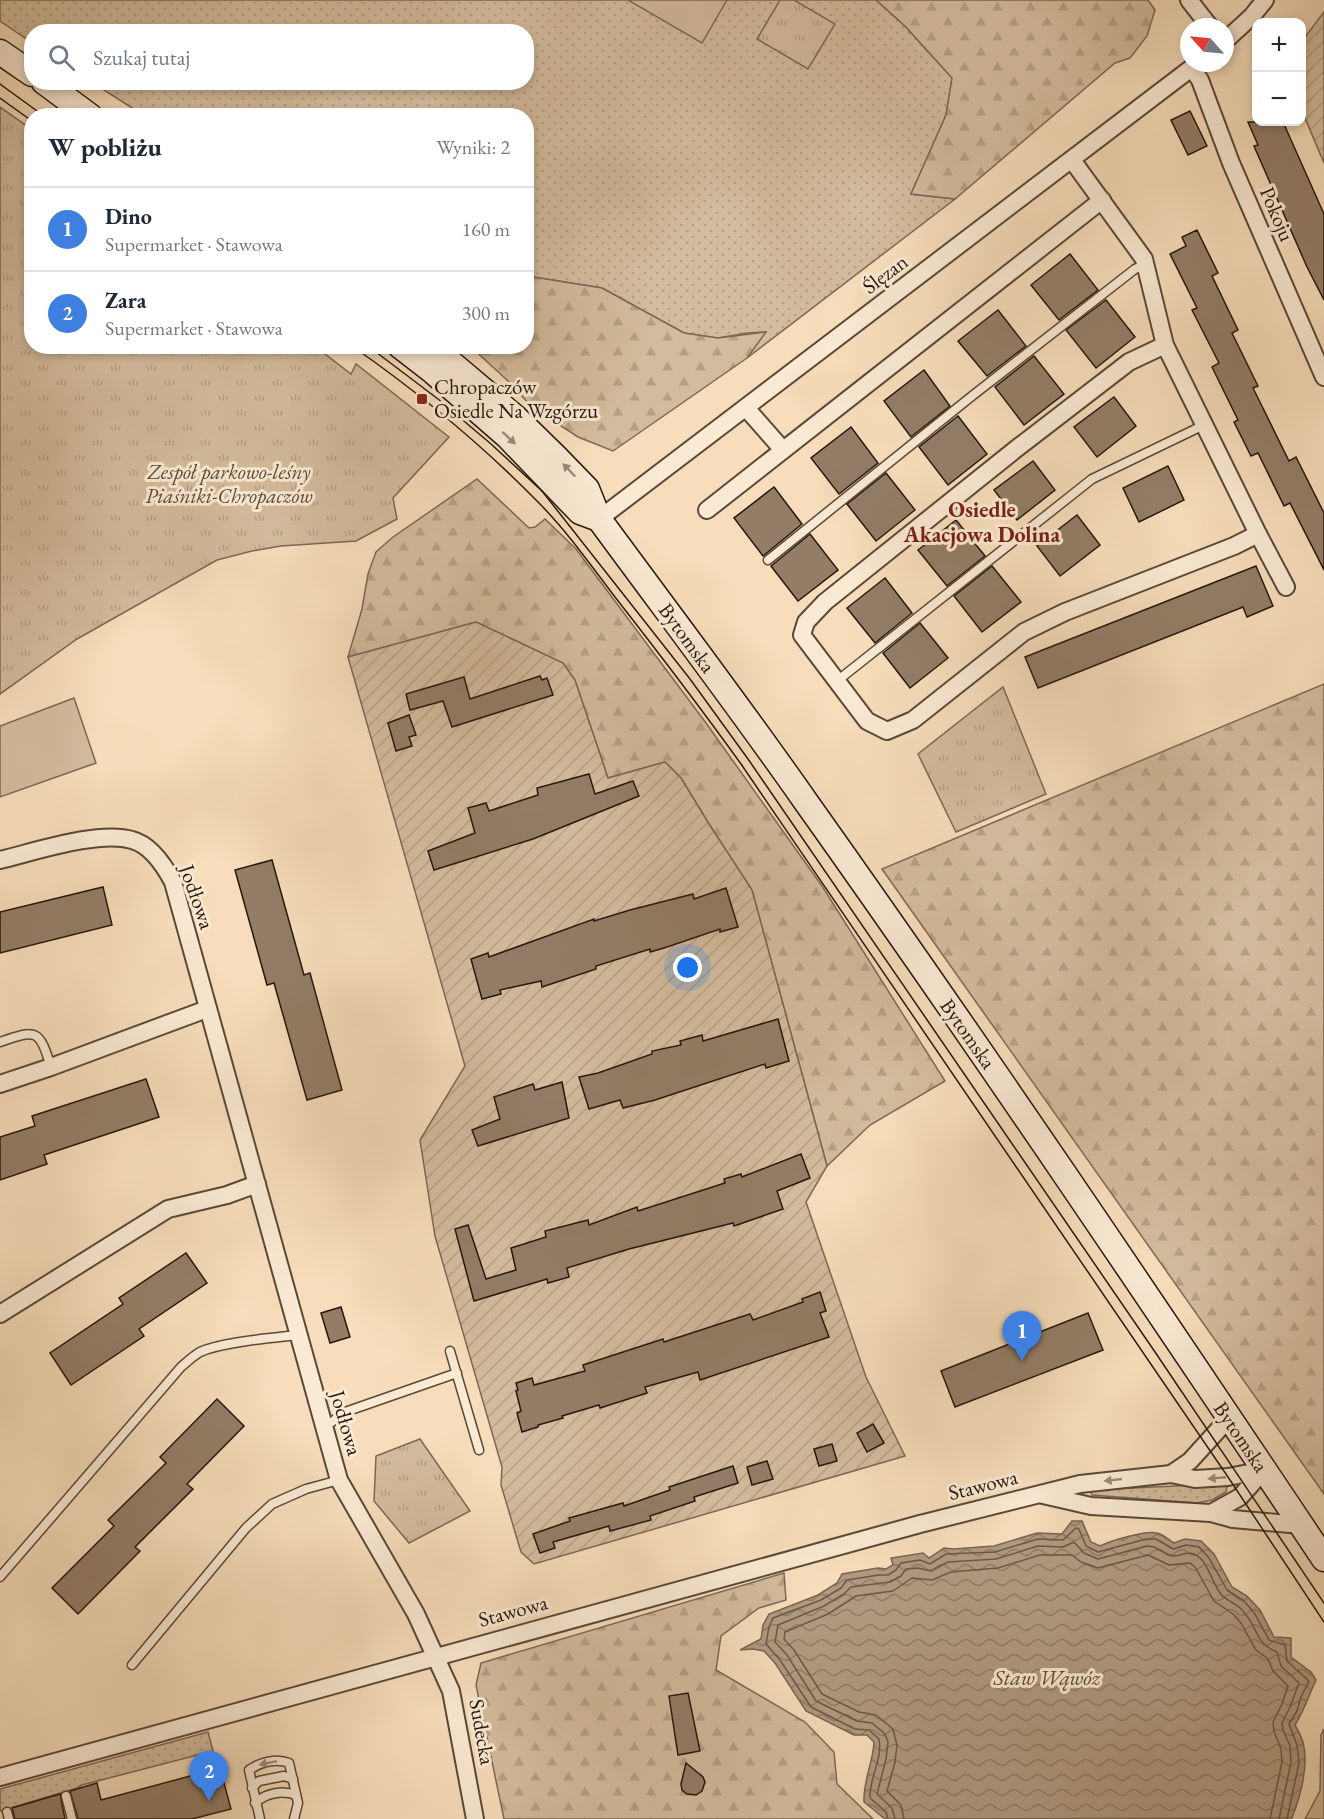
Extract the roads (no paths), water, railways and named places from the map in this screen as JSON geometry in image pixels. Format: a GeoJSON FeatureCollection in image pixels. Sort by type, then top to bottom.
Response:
{"type":"FeatureCollection","features":[{"type":"Feature","properties":{"kind":"main road"},"geometry":{"type":"LineString","coordinates":[[0,52],[24,68]]}},
{"type":"Feature","properties":{"kind":"main road"},"geometry":{"type":"LineString","coordinates":[[55,90],[79,108]]}},
{"type":"Feature","properties":{"kind":"main road","name":"Bytomska"},"geometry":{"type":"LineString","coordinates":[[410,354],[507,435],[580,512],[599,519]]}},
{"type":"Feature","properties":{"kind":"main road","name":"Bytomska"},"geometry":{"type":"LineString","coordinates":[[440,354],[515,417],[587,489],[599,519],[818,819],[1061,1167],[1324,1559]]}},
{"type":"Feature","properties":{"kind":"street"},"geometry":{"type":"LineString","coordinates":[[1189,0],[1203,18]]}},
{"type":"Feature","properties":{"kind":"street"},"geometry":{"type":"LineString","coordinates":[[1234,33],[1266,0]]}},
{"type":"Feature","properties":{"kind":"street","name":"Ślęzan"},"geometry":{"type":"LineString","coordinates":[[599,519],[1186,72]]}},
{"type":"Feature","properties":{"kind":"street","name":"Pokoju"},"geometry":{"type":"LineString","coordinates":[[1197,72],[1231,163],[1324,377]]}},
{"type":"Feature","properties":{"kind":"street"},"geometry":{"type":"LineString","coordinates":[[1072,160],[1144,259],[1165,345],[1286,587]]}},
{"type":"Feature","properties":{"kind":"street"},"geometry":{"type":"LineString","coordinates":[[707,510],[1102,200]]}},
{"type":"Feature","properties":{"kind":"street"},"geometry":{"type":"LineString","coordinates":[[1165,345],[1129,362],[1016,449],[825,602],[806,622],[802,635],[867,721],[887,731],[913,720],[1024,632],[1065,612],[1234,546],[1258,534]]}},
{"type":"Feature","properties":{"kind":"street"},"geometry":{"type":"LineString","coordinates":[[746,408],[783,450]]}},
{"type":"Feature","properties":{"kind":"street","name":"Jodłowa"},"geometry":{"type":"LineString","coordinates":[[0,860],[99,837],[132,840],[148,849],[164,865],[173,882],[339,1480],[416,1614],[436,1656]]}},
{"type":"Feature","properties":{"kind":"street"},"geometry":{"type":"LineString","coordinates":[[0,1084],[51,1068],[207,1009]]}},
{"type":"Feature","properties":{"kind":"street"},"geometry":{"type":"LineString","coordinates":[[0,1314],[168,1209],[227,1195],[257,1184]]}},
{"type":"Feature","properties":{"kind":"street"},"geometry":{"type":"LineString","coordinates":[[1171,1474],[1190,1461],[1229,1418]]}},
{"type":"Feature","properties":{"kind":"street"},"geometry":{"type":"LineString","coordinates":[[1211,1513],[1240,1497],[1264,1470]]}},
{"type":"Feature","properties":{"kind":"street","name":"Stawowa"},"geometry":{"type":"LineString","coordinates":[[0,1777],[930,1521],[1080,1484],[1171,1474],[1195,1479],[1228,1477],[1264,1470]]}},
{"type":"Feature","properties":{"kind":"street"},"geometry":{"type":"LineString","coordinates":[[1039,1494],[1091,1506],[1211,1513],[1233,1519],[1301,1525]]}},
{"type":"Feature","properties":{"kind":"street","name":"Sudecka"},"geometry":{"type":"LineString","coordinates":[[436,1656],[451,1691],[474,1819]]}},
{"type":"Feature","properties":{"kind":"lane"},"geometry":{"type":"LineString","coordinates":[[768,560],[981,389],[1135,269],[1145,264]]}},
{"type":"Feature","properties":{"kind":"lane"},"geometry":{"type":"LineString","coordinates":[[837,681],[1092,479],[1204,425]]}},
{"type":"Feature","properties":{"kind":"lane"},"geometry":{"type":"LineString","coordinates":[[0,1042],[26,1032],[33,1034],[44,1046],[51,1068]]}},
{"type":"Feature","properties":{"kind":"lane"},"geometry":{"type":"LineString","coordinates":[[0,1577],[181,1367],[198,1353],[211,1348],[298,1335]]}},
{"type":"Feature","properties":{"kind":"lane"},"geometry":{"type":"LineString","coordinates":[[450,1351],[479,1450]]}},
{"type":"Feature","properties":{"kind":"lane"},"geometry":{"type":"LineString","coordinates":[[324,1427],[345,1412],[457,1373]]}},
{"type":"Feature","properties":{"kind":"lane"},"geometry":{"type":"LineString","coordinates":[[132,1665],[246,1528],[272,1504],[306,1489],[339,1480]]}},
{"type":"Feature","properties":{"kind":"lane"},"geometry":{"type":"LineString","coordinates":[[260,1819],[249,1770],[255,1765],[280,1760],[290,1763],[298,1803],[294,1819]]}},
{"type":"Feature","properties":{"kind":"lane"},"geometry":{"type":"LineString","coordinates":[[252,1788],[259,1781],[284,1776],[293,1779]]}},
{"type":"Feature","properties":{"kind":"lane"},"geometry":{"type":"LineString","coordinates":[[255,1803],[262,1796],[287,1792],[296,1795]]}},
{"type":"Feature","properties":{"kind":"lane"},"geometry":{"type":"LineString","coordinates":[[66,1796],[72,1819]]}},
{"type":"Feature","properties":{"kind":"water","name":"Staw Wąwóz"},"geometry":{"type":"Polygon","coordinates":[[[1072,1521],[1082,1521],[1091,1542],[1100,1546],[1152,1532],[1174,1543],[1185,1539],[1201,1541],[1214,1554],[1232,1587],[1247,1596],[1260,1610],[1274,1637],[1291,1638],[1291,1657],[1311,1672],[1316,1680],[1295,1725],[1303,1742],[1305,1761],[1301,1791],[1292,1818],[885,1819],[864,1802],[874,1742],[867,1735],[854,1735],[806,1711],[775,1663],[764,1651],[740,1650],[761,1639],[763,1625],[769,1614],[818,1595],[837,1583],[842,1574],[878,1568],[886,1569],[893,1565],[891,1558],[923,1553],[929,1558],[944,1548],[994,1546],[1037,1533],[1062,1534],[1072,1521]]]}},
{"type":"Feature","properties":{"kind":"tram line"},"geometry":{"type":"LineString","coordinates":[[0,84],[33,108]]}},
{"type":"Feature","properties":{"kind":"tram line"},"geometry":{"type":"LineString","coordinates":[[0,98],[24,115]]}},
{"type":"Feature","properties":{"kind":"tram line"},"geometry":{"type":"LineString","coordinates":[[363,354],[448,419],[537,501],[578,548],[663,659],[741,764],[1228,1477],[1324,1622]]}},
{"type":"Feature","properties":{"kind":"tram line"},"geometry":{"type":"LineString","coordinates":[[379,354],[438,399],[542,491],[690,679],[748,759],[1153,1349],[1324,1603]]}},
{"type":"Feature","properties":{"kind":"place","name":"Chropaczów Osiedle Na Wzgórzu"},"geometry":{"type":"Point","coordinates":[422,399]}},
{"type":"Feature","properties":{"kind":"place","name":"Dino"},"geometry":{"type":"Point","coordinates":[1022,1361]}},
{"type":"Feature","properties":{"kind":"place","name":"Zara"},"geometry":{"type":"Point","coordinates":[209,1801]}},
{"type":"Feature","properties":{"kind":"district","name":"Osiedle Akacjowa Dolina"},"geometry":{"type":"Point","coordinates":[982,522]}},
{"type":"Feature","properties":{"kind":"park label","name":"Zespół parkowo-leśny Piaśniki-Chropaczów"},"geometry":{"type":"Point","coordinates":[229,484]}}]}
